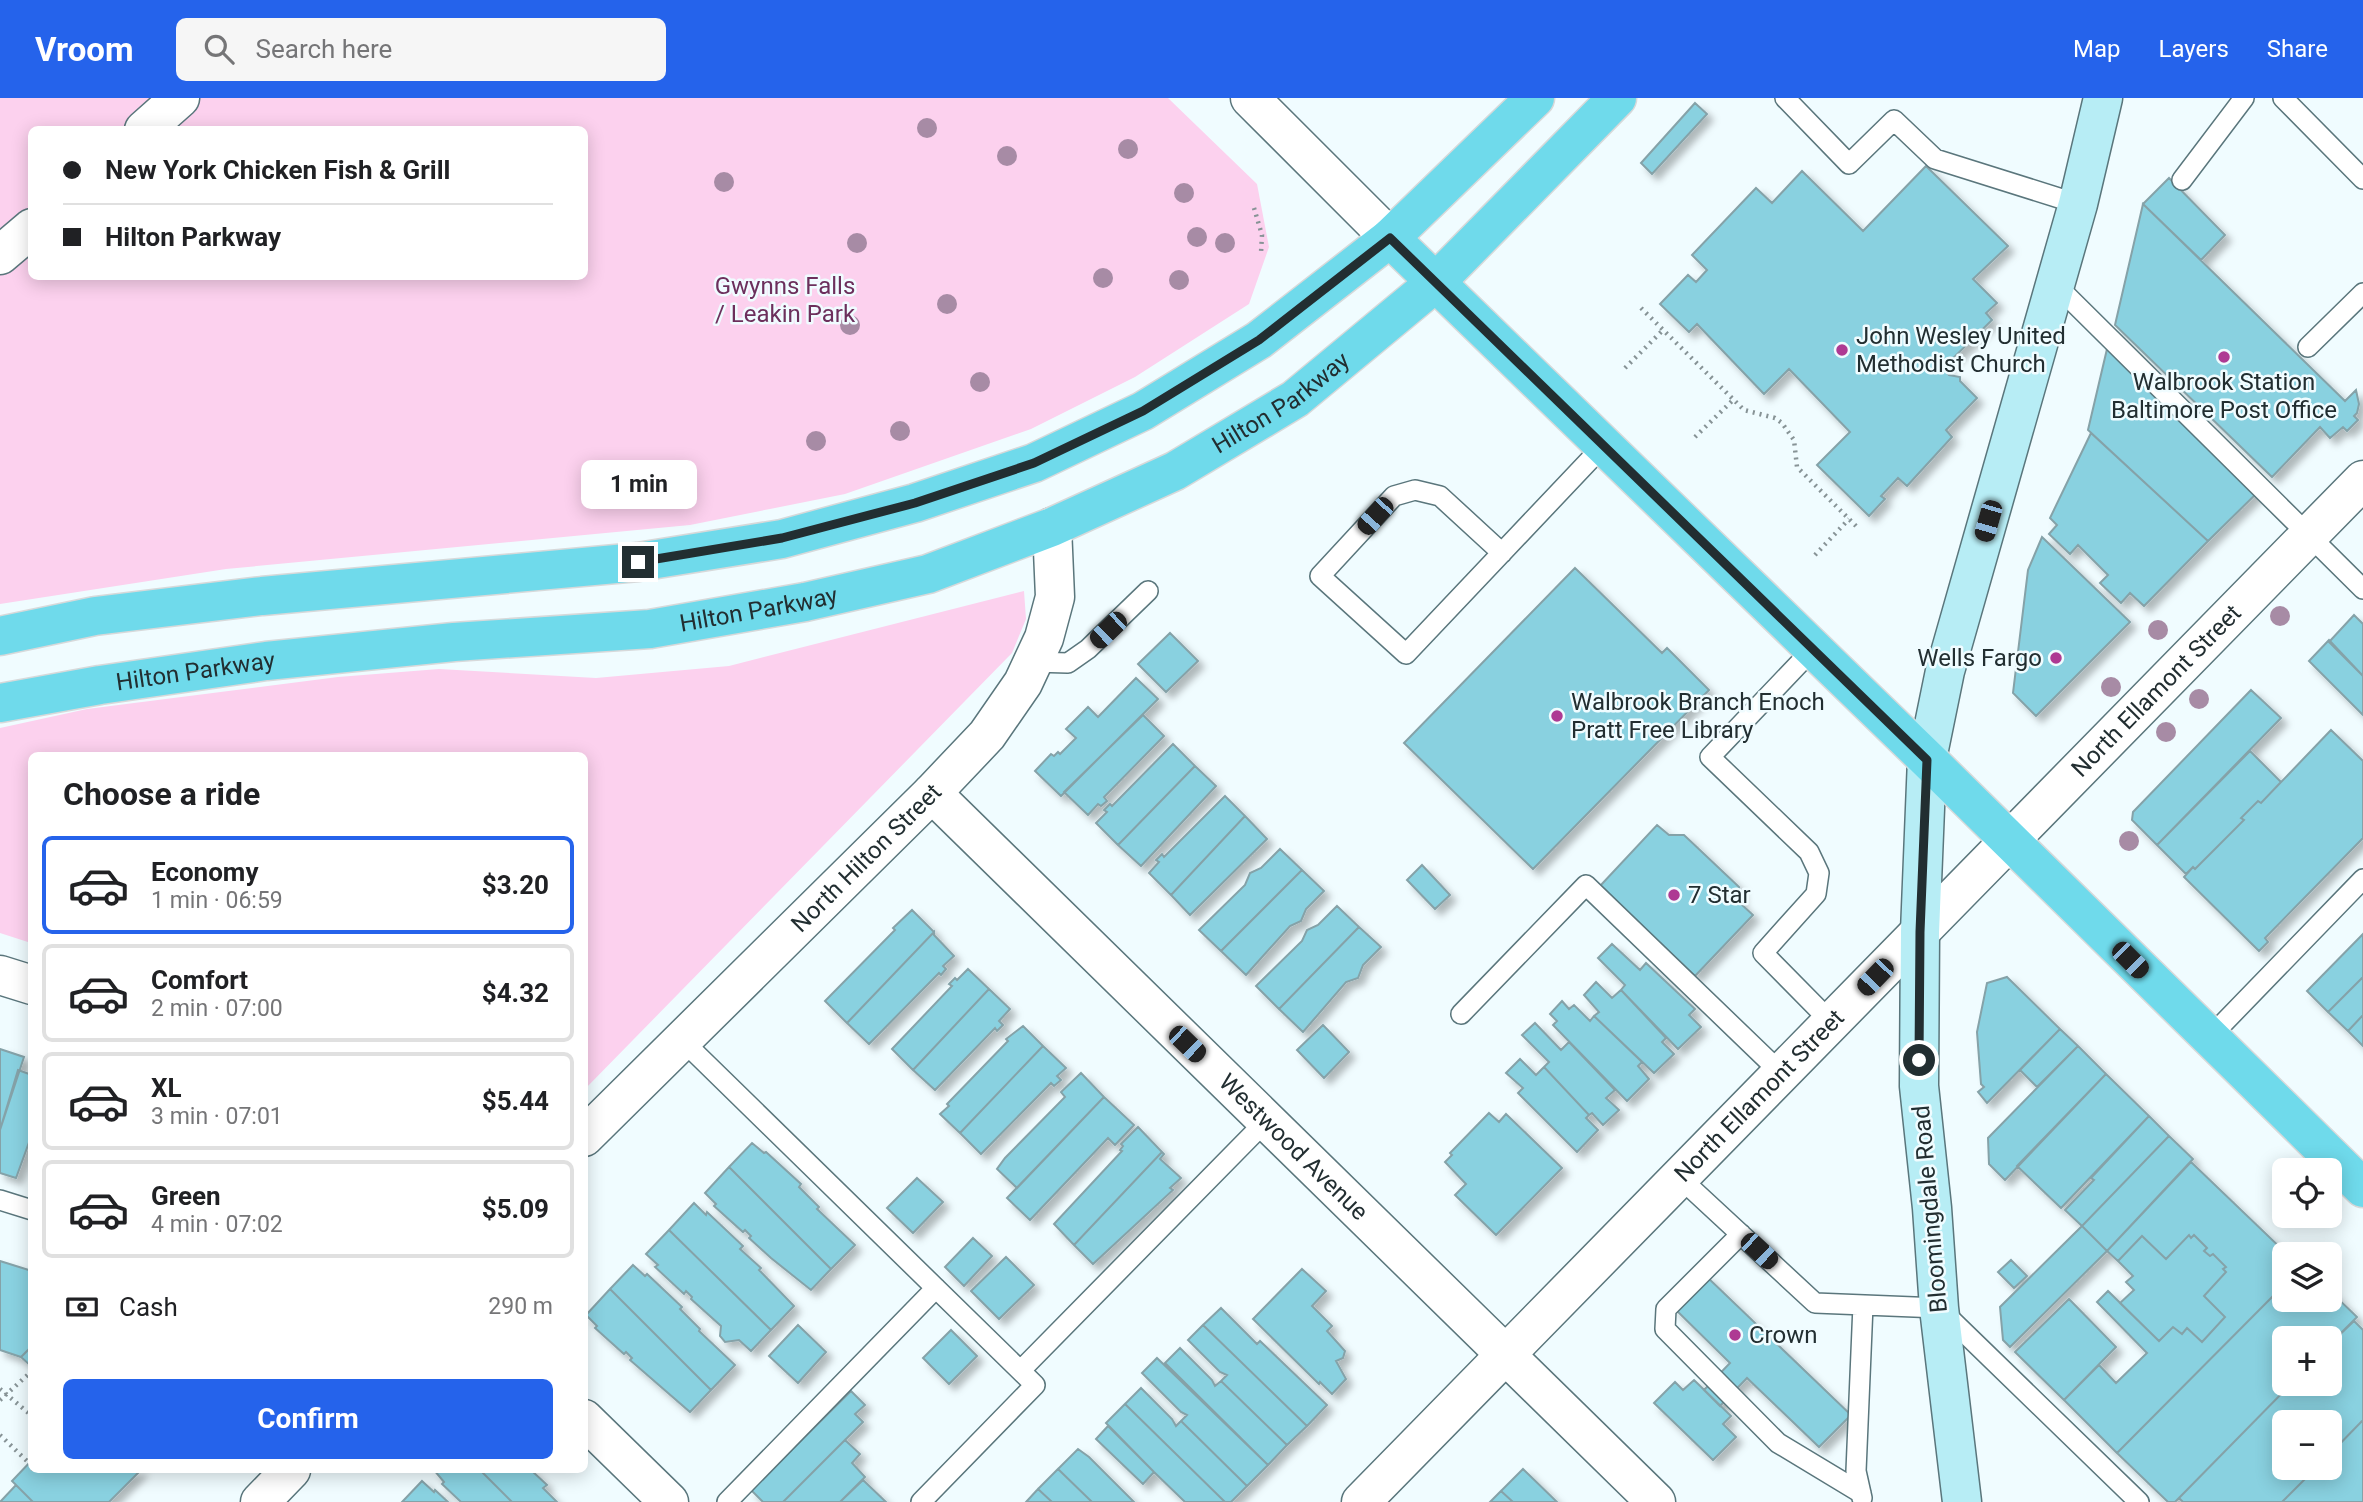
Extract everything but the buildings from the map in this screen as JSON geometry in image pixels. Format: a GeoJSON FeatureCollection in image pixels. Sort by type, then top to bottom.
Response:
{"type":"FeatureCollection","features":[{"type":"Feature","properties":{"kind":"main road"},"geometry":{"type":"LineString","coordinates":[[0,636],[95,616],[236,599],[638,562],[782,538],[915,503],[1034,463],[1143,411],[1259,340],[1390,238],[1535,98]]}},
{"type":"Feature","properties":{"kind":"main road"},"geometry":{"type":"LineString","coordinates":[[1435,282],[1618,98]]}},
{"type":"Feature","properties":{"kind":"main road","name":"Bloomingdale Road"},"geometry":{"type":"LineString","coordinates":[[1962,1502],[1939,1308],[1919,1086],[1920,932],[1927,760],[1945,671],[2078,204],[2103,98]]}},
{"type":"Feature","properties":{"kind":"main road"},"geometry":{"type":"LineString","coordinates":[[1390,238],[2363,1188]]}},
{"type":"Feature","properties":{"kind":"main road","name":"Hilton Parkway"},"geometry":{"type":"LineString","coordinates":[[0,703],[100,685],[266,661],[454,642],[662,626],[805,602],[928,574],[1052,527],[1175,471],[1295,399],[1435,282]]}},
{"type":"Feature","properties":{"kind":"street"},"geometry":{"type":"LineString","coordinates":[[148,126],[180,98]]}},
{"type":"Feature","properties":{"kind":"street"},"geometry":{"type":"LineString","coordinates":[[1250,98],[1390,238]]}},
{"type":"Feature","properties":{"kind":"street"},"geometry":{"type":"LineString","coordinates":[[0,255],[28,231]]}},
{"type":"Feature","properties":{"kind":"street","name":"North Ellamont Street"},"geometry":{"type":"LineString","coordinates":[[1361,1502],[2363,480]]}},
{"type":"Feature","properties":{"kind":"street","name":"North Hilton Street"},"geometry":{"type":"LineString","coordinates":[[588,1133],[932,793],[987,735],[1023,683],[1044,638],[1055,597],[1052,527]]}},
{"type":"Feature","properties":{"kind":"street","name":"Westwood Avenue"},"geometry":{"type":"LineString","coordinates":[[932,793],[1656,1502]]}},
{"type":"Feature","properties":{"kind":"street"},"geometry":{"type":"LineString","coordinates":[[0,975],[28,984]]}},
{"type":"Feature","properties":{"kind":"street"},"geometry":{"type":"LineString","coordinates":[[588,1423],[669,1502]]}},
{"type":"Feature","properties":{"kind":"street"},"geometry":{"type":"LineString","coordinates":[[260,1502],[288,1473]]}},
{"type":"Feature","properties":{"kind":"lane"},"geometry":{"type":"LineString","coordinates":[[1785,98],[1849,164],[1894,120],[1935,159],[2078,204]]}},
{"type":"Feature","properties":{"kind":"lane"},"geometry":{"type":"LineString","coordinates":[[2182,180],[2244,98]]}},
{"type":"Feature","properties":{"kind":"lane"},"geometry":{"type":"LineString","coordinates":[[2283,98],[2363,179]]}},
{"type":"Feature","properties":{"kind":"lane"},"geometry":{"type":"LineString","coordinates":[[2055,284],[2363,589]]}},
{"type":"Feature","properties":{"kind":"lane"},"geometry":{"type":"LineString","coordinates":[[2308,347],[2363,293]]}},
{"type":"Feature","properties":{"kind":"lane"},"geometry":{"type":"LineString","coordinates":[[1502,553],[1440,495],[1415,491],[1394,496],[1320,576],[1406,654],[1502,553],[1603,446]]}},
{"type":"Feature","properties":{"kind":"lane"},"geometry":{"type":"LineString","coordinates":[[1032,662],[1068,663],[1088,649],[1148,591]]}},
{"type":"Feature","properties":{"kind":"lane"},"geometry":{"type":"LineString","coordinates":[[1813,649],[1710,757],[1809,852],[1819,873],[1816,894],[1763,953],[1831,1022]]}},
{"type":"Feature","properties":{"kind":"lane"},"geometry":{"type":"LineString","coordinates":[[2210,1037],[2363,879]]}},
{"type":"Feature","properties":{"kind":"lane"},"geometry":{"type":"LineString","coordinates":[[1461,1014],[1586,885],[1781,1073]]}},
{"type":"Feature","properties":{"kind":"lane"},"geometry":{"type":"LineString","coordinates":[[682,1040],[1035,1385],[921,1502]]}},
{"type":"Feature","properties":{"kind":"lane"},"geometry":{"type":"LineString","coordinates":[[1021,1370],[1266,1121]]}},
{"type":"Feature","properties":{"kind":"lane"},"geometry":{"type":"LineString","coordinates":[[1679,1177],[1815,1303],[1939,1308],[2139,1502]]}},
{"type":"Feature","properties":{"kind":"lane"},"geometry":{"type":"LineString","coordinates":[[0,1200],[28,1209]]}},
{"type":"Feature","properties":{"kind":"lane"},"geometry":{"type":"LineString","coordinates":[[1741,1234],[1666,1310],[1665,1329],[1777,1443],[1862,1498]]}},
{"type":"Feature","properties":{"kind":"lane"},"geometry":{"type":"LineString","coordinates":[[727,1502],[936,1288]]}},
{"type":"Feature","properties":{"kind":"lane"},"geometry":{"type":"LineString","coordinates":[[1862,1498],[1856,1471],[1863,1305]]}},
{"type":"Feature","properties":{"kind":"path"},"geometry":{"type":"LineString","coordinates":[[1254,208],[1262,234],[1261,253]]}},
{"type":"Feature","properties":{"kind":"path"},"geometry":{"type":"LineString","coordinates":[[1641,308],[1744,410],[1775,418],[1782,423],[1794,440],[1797,467],[1859,528]]}},
{"type":"Feature","properties":{"kind":"path"},"geometry":{"type":"LineString","coordinates":[[1625,368],[1663,330]]}},
{"type":"Feature","properties":{"kind":"path"},"geometry":{"type":"LineString","coordinates":[[1695,437],[1733,400]]}},
{"type":"Feature","properties":{"kind":"path"},"geometry":{"type":"LineString","coordinates":[[1815,555],[1849,519]]}},
{"type":"Feature","properties":{"kind":"path"},"geometry":{"type":"LineString","coordinates":[[0,1400],[28,1375]]}},
{"type":"Feature","properties":{"kind":"path"},"geometry":{"type":"LineString","coordinates":[[0,1389],[28,1413]]}},
{"type":"Feature","properties":{"kind":"path"},"geometry":{"type":"LineString","coordinates":[[0,1436],[28,1462]]}},
{"type":"Feature","properties":{"kind":"green space","name":"Gwynns Falls / Leakin Park"},"geometry":{"type":"Polygon","coordinates":[[[0,98],[1168,98],[1257,184],[1269,247],[1249,304],[1135,377],[1031,429],[845,494],[690,525],[226,569],[0,604],[0,98]]]}},
{"type":"Feature","properties":{"kind":"green space"},"geometry":{"type":"Polygon","coordinates":[[[1024,591],[1026,619],[1012,653],[588,1086],[588,752],[28,752],[28,942],[0,933],[0,728],[87,709],[338,677],[439,669],[596,678],[729,666],[1024,591]]]}},
{"type":"Feature","properties":{"kind":"place","name":"John Wesley United Methodist Church"},"geometry":{"type":"Point","coordinates":[1842,350]}},
{"type":"Feature","properties":{"kind":"place","name":"Walbrook Station Baltimore Post Office"},"geometry":{"type":"Point","coordinates":[2224,357]}},
{"type":"Feature","properties":{"kind":"place","name":"Wells Fargo"},"geometry":{"type":"Point","coordinates":[2056,658]}},
{"type":"Feature","properties":{"kind":"place","name":"Walbrook Branch Enoch Pratt Free Library"},"geometry":{"type":"Point","coordinates":[1557,716]}},
{"type":"Feature","properties":{"kind":"place","name":"7 Star"},"geometry":{"type":"Point","coordinates":[1674,895]}},
{"type":"Feature","properties":{"kind":"place","name":"Crown"},"geometry":{"type":"Point","coordinates":[1735,1335]}},
{"type":"Feature","properties":{"kind":"route"},"geometry":{"type":"LineString","coordinates":[[638,562],[782,538],[915,503],[1034,463],[1143,411],[1259,340],[1390,238],[1927,760],[1920,932],[1919,1060]]}}]}
